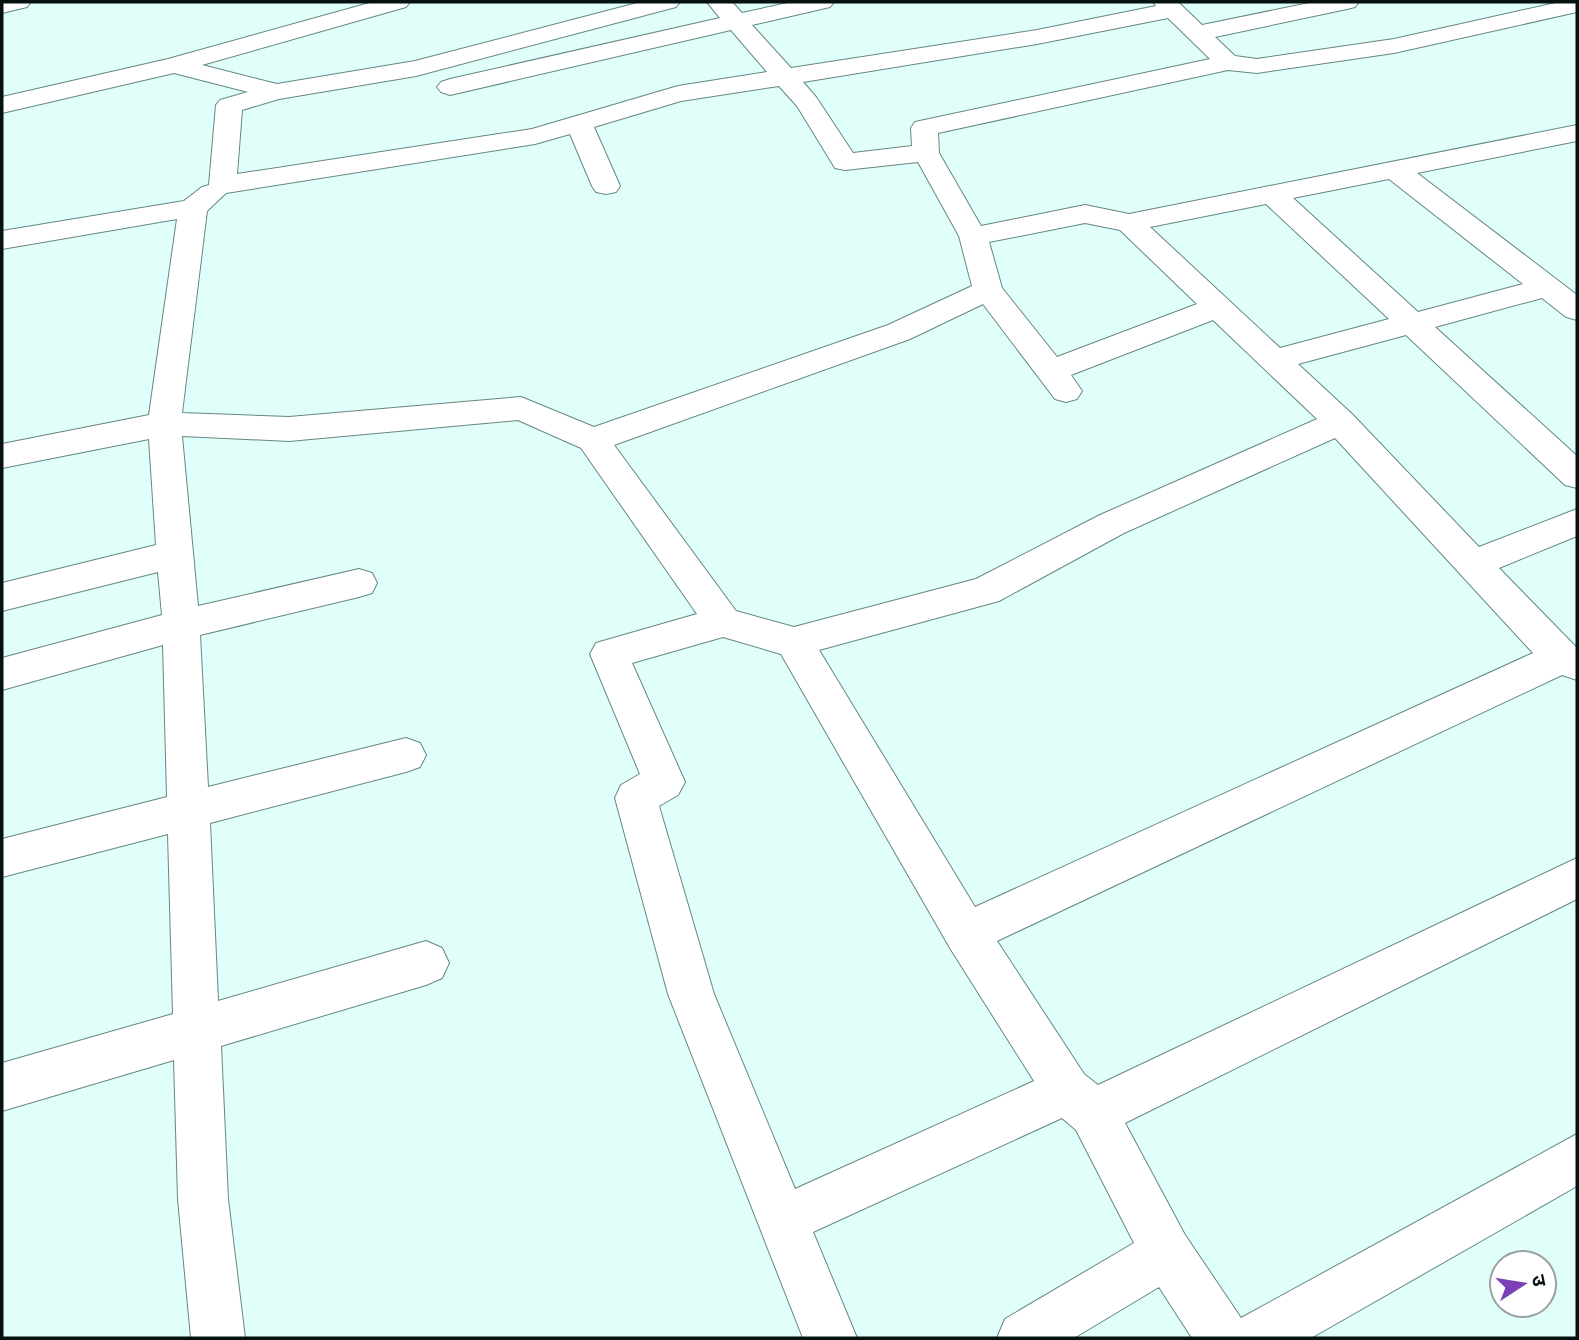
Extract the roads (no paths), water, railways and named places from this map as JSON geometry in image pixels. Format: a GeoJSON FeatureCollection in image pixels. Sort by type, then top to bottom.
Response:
{"type":"FeatureCollection","features":[{"type":"Feature","properties":{"kind":"street"},"geometry":{"type":"LineString","coordinates":[[2,6],[19,2]]}},
{"type":"Feature","properties":{"kind":"street"},"geometry":{"type":"LineString","coordinates":[[2,105],[174,65],[398,2]]}},
{"type":"Feature","properties":{"kind":"street"},"geometry":{"type":"LineString","coordinates":[[218,1338],[203,1199],[181,625],[164,424],[208,197],[229,105],[277,92],[441,61],[667,2]]}},
{"type":"Feature","properties":{"kind":"street"},"geometry":{"type":"LineString","coordinates":[[719,2],[807,102],[845,162],[926,153]]}},
{"type":"Feature","properties":{"kind":"street"},"geometry":{"type":"LineString","coordinates":[[2,240],[208,197],[458,117],[737,23],[822,2]]}},
{"type":"Feature","properties":{"kind":"street"},"geometry":{"type":"LineString","coordinates":[[1197,33],[1347,2]]}},
{"type":"Feature","properties":{"kind":"street"},"geometry":{"type":"LineString","coordinates":[[1217,307],[1058,382],[988,290],[973,236],[926,153],[924,128],[1228,63],[1257,66],[1394,46],[1577,5]]}},
{"type":"Feature","properties":{"kind":"street"},"geometry":{"type":"LineString","coordinates":[[458,117],[535,136],[678,94],[784,75],[1037,37],[1169,6],[1228,63]]}},
{"type":"Feature","properties":{"kind":"street"},"geometry":{"type":"LineString","coordinates":[[441,61],[458,117]]}},
{"type":"Feature","properties":{"kind":"street"},"geometry":{"type":"LineString","coordinates":[[174,65],[277,92]]}},
{"type":"Feature","properties":{"kind":"street"},"geometry":{"type":"LineString","coordinates":[[579,123],[606,186]]}},
{"type":"Feature","properties":{"kind":"street"},"geometry":{"type":"LineString","coordinates":[[973,236],[1085,214],[1129,223],[1577,133]]}},
{"type":"Feature","properties":{"kind":"street"},"geometry":{"type":"LineString","coordinates":[[1396,171],[1565,297]]}},
{"type":"Feature","properties":{"kind":"street"},"geometry":{"type":"LineString","coordinates":[[1273,195],[1577,476]]}},
{"type":"Feature","properties":{"kind":"street"},"geometry":{"type":"LineString","coordinates":[[966,933],[1569,661],[1472,564],[1340,422],[1129,223]]}},
{"type":"Feature","properties":{"kind":"street"},"geometry":{"type":"LineString","coordinates":[[593,440],[899,332],[988,290]]}},
{"type":"Feature","properties":{"kind":"street"},"geometry":{"type":"LineString","coordinates":[[1275,360],[1413,323],[1565,297]]}},
{"type":"Feature","properties":{"kind":"street"},"geometry":{"type":"LineString","coordinates":[[2,456],[164,424],[289,429],[521,408],[593,440],[723,622]]}},
{"type":"Feature","properties":{"kind":"street"},"geometry":{"type":"LineString","coordinates":[[830,1338],[691,995],[636,798],[664,782],[609,654],[723,622],[794,642],[986,591],[1112,524],[1340,422]]}},
{"type":"Feature","properties":{"kind":"street"},"geometry":{"type":"LineString","coordinates":[[1472,564],[1577,522]]}},
{"type":"Feature","properties":{"kind":"street"},"geometry":{"type":"LineString","coordinates":[[2,597],[175,554]]}},
{"type":"Feature","properties":{"kind":"street"},"geometry":{"type":"LineString","coordinates":[[2,674],[181,625],[359,583]]}},
{"type":"Feature","properties":{"kind":"street"},"geometry":{"type":"LineString","coordinates":[[794,642],[966,933],[1080,1102],[1167,1253],[1223,1338]]}},
{"type":"Feature","properties":{"kind":"street"},"geometry":{"type":"LineString","coordinates":[[2,858],[406,755]]}},
{"type":"Feature","properties":{"kind":"street"},"geometry":{"type":"LineString","coordinates":[[783,1220],[1080,1102],[1577,878]]}},
{"type":"Feature","properties":{"kind":"street"},"geometry":{"type":"LineString","coordinates":[[2,1087],[426,963]]}},
{"type":"Feature","properties":{"kind":"street"},"geometry":{"type":"LineString","coordinates":[[1259,1338],[1577,1159]]}},
{"type":"Feature","properties":{"kind":"street"},"geometry":{"type":"LineString","coordinates":[[1024,1338],[1167,1253]]}}]}
